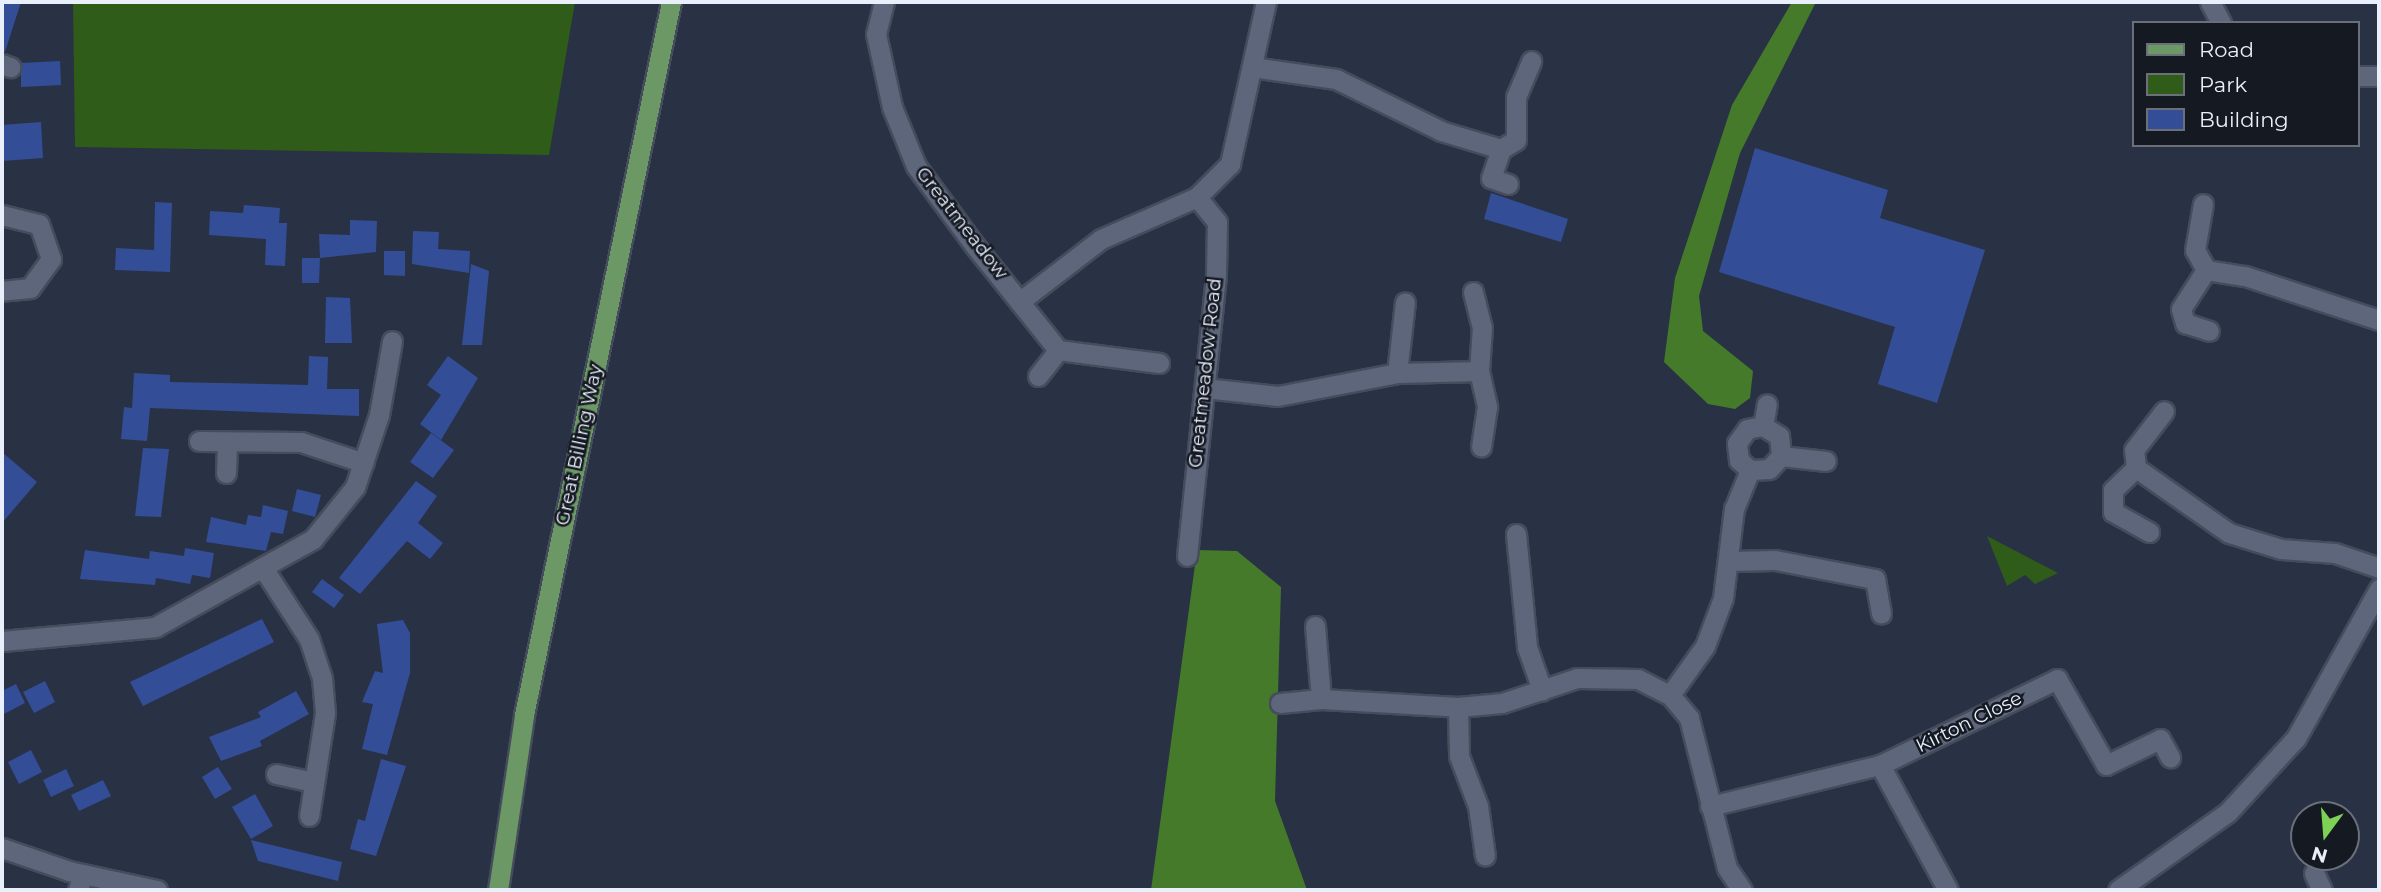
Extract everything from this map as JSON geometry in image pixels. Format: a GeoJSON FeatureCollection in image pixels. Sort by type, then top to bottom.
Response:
{"type":"FeatureCollection","features":[{"type":"Feature","properties":{"kind":"main road","name":"Great Billing Way"},"geometry":{"type":"LineString","coordinates":[[498,890],[524,715],[671,2]]}},
{"type":"Feature","properties":{"kind":"street","name":"Greatmeadow"},"geometry":{"type":"LineString","coordinates":[[884,2],[876,34],[892,107],[916,166],[1023,299],[1058,350]]}},
{"type":"Feature","properties":{"kind":"street"},"geometry":{"type":"LineString","coordinates":[[1023,299],[1101,239],[1197,197],[1236,152],[1265,2]]}},
{"type":"Feature","properties":{"kind":"street"},"geometry":{"type":"LineString","coordinates":[[2210,2],[2220,21]]}},
{"type":"Feature","properties":{"kind":"street"},"geometry":{"type":"LineString","coordinates":[[1508,184],[1491,178],[1501,149],[1516,140],[1516,97],[1531,61]]}},
{"type":"Feature","properties":{"kind":"street"},"geometry":{"type":"LineString","coordinates":[[1252,67],[1336,79],[1441,131],[1501,149]]}},
{"type":"Feature","properties":{"kind":"street"},"geometry":{"type":"LineString","coordinates":[[2360,76],[2379,76]]}},
{"type":"Feature","properties":{"kind":"street","name":"Greatmeadow Road"},"geometry":{"type":"LineString","coordinates":[[1186,556],[1205,388],[1217,222],[1197,197]]}},
{"type":"Feature","properties":{"kind":"street"},"geometry":{"type":"LineString","coordinates":[[2203,204],[2195,250],[2206,270]]}},
{"type":"Feature","properties":{"kind":"street"},"geometry":{"type":"LineString","coordinates":[[2,215],[39,224],[51,259],[30,288],[2,291]]}},
{"type":"Feature","properties":{"kind":"street"},"geometry":{"type":"LineString","coordinates":[[2206,270],[2245,276],[2379,320]]}},
{"type":"Feature","properties":{"kind":"street"},"geometry":{"type":"LineString","coordinates":[[2206,270],[2181,309],[2185,323],[2209,331]]}},
{"type":"Feature","properties":{"kind":"street"},"geometry":{"type":"LineString","coordinates":[[1473,292],[1482,327],[1479,371],[1487,407],[1481,447]]}},
{"type":"Feature","properties":{"kind":"street"},"geometry":{"type":"LineString","coordinates":[[1397,373],[1405,302]]}},
{"type":"Feature","properties":{"kind":"street"},"geometry":{"type":"LineString","coordinates":[[2,641],[155,627],[265,570],[313,539],[338,512],[364,463],[391,341]]}},
{"type":"Feature","properties":{"kind":"street"},"geometry":{"type":"LineString","coordinates":[[1038,376],[1058,350],[1160,363]]}},
{"type":"Feature","properties":{"kind":"street"},"geometry":{"type":"LineString","coordinates":[[1205,388],[1278,396],[1397,373],[1479,371]]}},
{"type":"Feature","properties":{"kind":"street"},"geometry":{"type":"LineString","coordinates":[[1763,426],[1768,404]]}},
{"type":"Feature","properties":{"kind":"street"},"geometry":{"type":"LineString","coordinates":[[2164,411],[2134,450],[2136,468],[2229,533],[2281,549],[2335,553],[2379,568]]}},
{"type":"Feature","properties":{"kind":"street"},"geometry":{"type":"LineString","coordinates":[[1763,426],[1779,436],[1781,456],[1769,469],[1750,470],[1739,460],[1737,443],[1746,429],[1763,426]]}},
{"type":"Feature","properties":{"kind":"street"},"geometry":{"type":"LineString","coordinates":[[199,441],[300,442],[364,463]]}},
{"type":"Feature","properties":{"kind":"street"},"geometry":{"type":"LineString","coordinates":[[226,474],[227,442]]}},
{"type":"Feature","properties":{"kind":"street"},"geometry":{"type":"LineString","coordinates":[[1781,456],[1826,461]]}},
{"type":"Feature","properties":{"kind":"street"},"geometry":{"type":"LineString","coordinates":[[2136,468],[2113,490],[2113,512],[2149,532]]}},
{"type":"Feature","properties":{"kind":"street"},"geometry":{"type":"LineString","coordinates":[[1670,695],[1705,646],[1731,562],[1734,509],[1750,470]]}},
{"type":"Feature","properties":{"kind":"street"},"geometry":{"type":"LineString","coordinates":[[1516,534],[1527,647],[1542,690]]}},
{"type":"Feature","properties":{"kind":"street"},"geometry":{"type":"LineString","coordinates":[[1731,562],[1775,560],[1875,579],[1881,614]]}},
{"type":"Feature","properties":{"kind":"street"},"geometry":{"type":"LineString","coordinates":[[265,570],[309,639],[323,678],[326,713],[309,816]]}},
{"type":"Feature","properties":{"kind":"street"},"geometry":{"type":"LineString","coordinates":[[2118,890],[2228,812],[2296,738],[2379,589]]}},
{"type":"Feature","properties":{"kind":"street"},"geometry":{"type":"LineString","coordinates":[[1315,626],[1321,699]]}},
{"type":"Feature","properties":{"kind":"street"},"geometry":{"type":"LineString","coordinates":[[1280,703],[1321,699],[1458,708],[1611,675],[1670,695],[1689,718],[1727,868],[1742,890]]}},
{"type":"Feature","properties":{"kind":"street","name":"Kirton Close"},"geometry":{"type":"LineString","coordinates":[[1710,806],[1880,765],[2057,679],[2106,765],[2160,739],[2170,757]]}},
{"type":"Feature","properties":{"kind":"street"},"geometry":{"type":"LineString","coordinates":[[1458,708],[1459,756],[1478,806],[1485,856]]}},
{"type":"Feature","properties":{"kind":"street"},"geometry":{"type":"LineString","coordinates":[[1880,765],[1948,890]]}},
{"type":"Feature","properties":{"kind":"street"},"geometry":{"type":"LineString","coordinates":[[276,774],[314,782]]}},
{"type":"Feature","properties":{"kind":"street"},"geometry":{"type":"LineString","coordinates":[[2,848],[80,882],[157,890]]}},
{"type":"Feature","properties":{"kind":"green space"},"geometry":{"type":"Polygon","coordinates":[[[73,2],[575,2],[549,155],[75,147],[73,2]]]}},
{"type":"Feature","properties":{"kind":"green space"},"geometry":{"type":"Polygon","coordinates":[[[1792,2],[1816,2],[1740,153],[1699,296],[1703,331],[1753,371],[1750,398],[1735,409],[1708,404],[1664,362],[1675,278],[1732,105],[1792,2]]]}},
{"type":"Feature","properties":{"kind":"green space"},"geometry":{"type":"Polygon","coordinates":[[[1987,536],[2058,573],[2035,584],[2025,575],[2007,586],[1987,536]]]}},
{"type":"Feature","properties":{"kind":"green space"},"geometry":{"type":"Polygon","coordinates":[[[1197,550],[1237,551],[1281,587],[1275,801],[1307,890],[1151,890],[1197,550]]]}},
{"type":"Feature","properties":{"kind":"building"},"geometry":{"type":"Polygon","coordinates":[[[2,2],[21,2],[5,52],[2,51],[2,2]]]}},
{"type":"Feature","properties":{"kind":"building"},"geometry":{"type":"Polygon","coordinates":[[[60,61],[61,85],[21,87],[21,63],[60,61]]]}},
{"type":"Feature","properties":{"kind":"building"},"geometry":{"type":"Polygon","coordinates":[[[41,122],[43,158],[2,161],[2,125],[41,122]]]}},
{"type":"Feature","properties":{"kind":"building"},"geometry":{"type":"Polygon","coordinates":[[[1755,148],[1888,190],[1880,218],[1985,250],[1937,403],[1878,384],[1895,327],[1719,272],[1755,148]]]}},
{"type":"Feature","properties":{"kind":"building"},"geometry":{"type":"Polygon","coordinates":[[[1491,193],[1568,219],[1561,242],[1484,219],[1491,193]]]}},
{"type":"Feature","properties":{"kind":"building"},"geometry":{"type":"Polygon","coordinates":[[[155,202],[172,203],[170,272],[115,270],[116,248],[154,250],[155,202]]]}},
{"type":"Feature","properties":{"kind":"building"},"geometry":{"type":"Polygon","coordinates":[[[244,205],[280,208],[279,223],[287,223],[285,266],[265,265],[266,239],[209,235],[210,211],[243,213],[244,205]]]}},
{"type":"Feature","properties":{"kind":"building"},"geometry":{"type":"Polygon","coordinates":[[[350,220],[377,221],[376,252],[320,258],[319,234],[350,235],[350,220]]]}},
{"type":"Feature","properties":{"kind":"building"},"geometry":{"type":"Polygon","coordinates":[[[413,231],[439,232],[438,249],[470,251],[469,273],[412,264],[413,231]]]}},
{"type":"Feature","properties":{"kind":"building"},"geometry":{"type":"Polygon","coordinates":[[[384,251],[405,251],[405,276],[384,275],[384,251]]]}},
{"type":"Feature","properties":{"kind":"building"},"geometry":{"type":"Polygon","coordinates":[[[302,258],[320,258],[319,283],[302,283],[302,258]]]}},
{"type":"Feature","properties":{"kind":"building"},"geometry":{"type":"Polygon","coordinates":[[[471,264],[489,271],[482,345],[462,345],[471,264]]]}},
{"type":"Feature","properties":{"kind":"building"},"geometry":{"type":"Polygon","coordinates":[[[326,297],[350,298],[352,343],[325,343],[326,297]]]}},
{"type":"Feature","properties":{"kind":"building"},"geometry":{"type":"Polygon","coordinates":[[[309,356],[328,357],[327,389],[359,389],[359,416],[150,408],[147,441],[121,439],[124,407],[132,408],[134,373],[170,375],[170,382],[308,385],[309,356]]]}},
{"type":"Feature","properties":{"kind":"building"},"geometry":{"type":"Polygon","coordinates":[[[448,356],[478,378],[441,440],[420,424],[441,395],[427,385],[448,356]]]}},
{"type":"Feature","properties":{"kind":"building"},"geometry":{"type":"Polygon","coordinates":[[[431,433],[454,450],[433,478],[410,462],[431,433]]]}},
{"type":"Feature","properties":{"kind":"building"},"geometry":{"type":"Polygon","coordinates":[[[143,448],[169,449],[161,517],[135,516],[143,448]]]}},
{"type":"Feature","properties":{"kind":"building"},"geometry":{"type":"Polygon","coordinates":[[[2,452],[37,482],[2,523],[2,452]]]}},
{"type":"Feature","properties":{"kind":"building"},"geometry":{"type":"Polygon","coordinates":[[[416,481],[437,496],[418,523],[443,543],[430,559],[407,541],[360,594],[339,578],[416,481]]]}},
{"type":"Feature","properties":{"kind":"building"},"geometry":{"type":"Polygon","coordinates":[[[297,489],[321,495],[315,517],[292,511],[297,489]]]}},
{"type":"Feature","properties":{"kind":"building"},"geometry":{"type":"Polygon","coordinates":[[[263,505],[288,511],[283,534],[271,532],[266,551],[206,542],[211,517],[246,525],[248,515],[261,517],[263,505]]]}},
{"type":"Feature","properties":{"kind":"building"},"geometry":{"type":"Polygon","coordinates":[[[185,548],[214,553],[210,578],[192,575],[190,584],[156,578],[155,585],[80,579],[85,550],[149,559],[150,551],[184,556],[185,548]]]}},
{"type":"Feature","properties":{"kind":"building"},"geometry":{"type":"Polygon","coordinates":[[[322,579],[344,595],[334,608],[312,592],[322,579]]]}},
{"type":"Feature","properties":{"kind":"building"},"geometry":{"type":"Polygon","coordinates":[[[262,619],[274,642],[143,706],[130,682],[262,619]]]}},
{"type":"Feature","properties":{"kind":"building"},"geometry":{"type":"Polygon","coordinates":[[[403,620],[410,633],[410,673],[387,755],[362,749],[373,704],[362,702],[375,671],[383,673],[377,624],[403,620]]]}},
{"type":"Feature","properties":{"kind":"building"},"geometry":{"type":"Polygon","coordinates":[[[45,681],[55,702],[34,713],[23,692],[45,681]]]}},
{"type":"Feature","properties":{"kind":"building"},"geometry":{"type":"Polygon","coordinates":[[[16,684],[25,703],[2,715],[2,691],[16,684]]]}},
{"type":"Feature","properties":{"kind":"building"},"geometry":{"type":"Polygon","coordinates":[[[296,691],[309,714],[260,741],[262,746],[221,761],[209,737],[261,717],[258,712],[296,691]]]}},
{"type":"Feature","properties":{"kind":"building"},"geometry":{"type":"Polygon","coordinates":[[[31,750],[42,772],[19,784],[8,762],[31,750]]]}},
{"type":"Feature","properties":{"kind":"building"},"geometry":{"type":"Polygon","coordinates":[[[381,759],[406,766],[376,856],[350,849],[358,819],[365,821],[381,759]]]}},
{"type":"Feature","properties":{"kind":"building"},"geometry":{"type":"Polygon","coordinates":[[[218,767],[232,789],[215,799],[202,777],[218,767]]]}},
{"type":"Feature","properties":{"kind":"building"},"geometry":{"type":"Polygon","coordinates":[[[66,769],[74,786],[51,797],[43,780],[66,769]]]}},
{"type":"Feature","properties":{"kind":"building"},"geometry":{"type":"Polygon","coordinates":[[[103,780],[111,796],[79,811],[71,795],[103,780]]]}},
{"type":"Feature","properties":{"kind":"building"},"geometry":{"type":"Polygon","coordinates":[[[255,794],[273,826],[251,839],[232,807],[255,794]]]}},
{"type":"Feature","properties":{"kind":"building"},"geometry":{"type":"Polygon","coordinates":[[[251,840],[342,862],[338,881],[258,861],[251,840]]]}}]}
